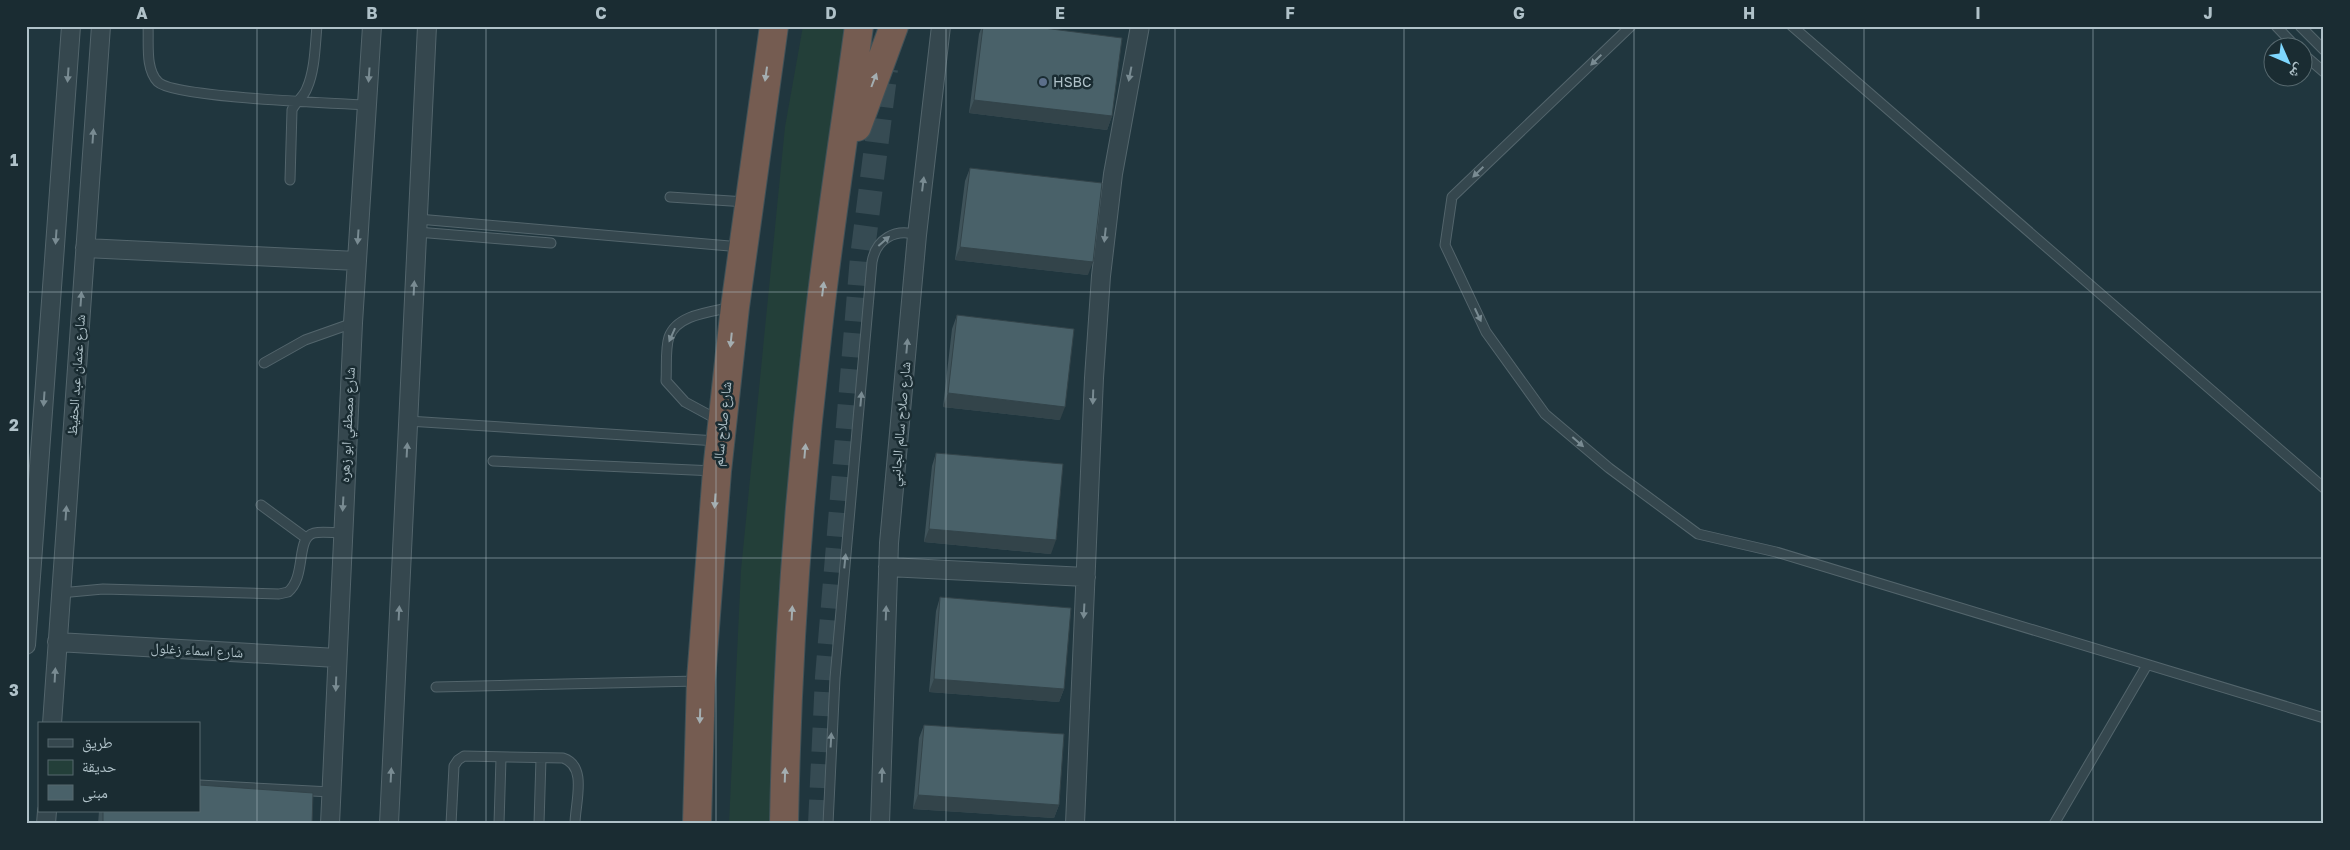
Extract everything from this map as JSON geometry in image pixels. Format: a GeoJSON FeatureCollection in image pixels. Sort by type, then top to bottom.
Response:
{"type":"FeatureCollection","features":[{"type":"Feature","properties":{"kind":"highway","name":"شارع صلاح سالم"},"geometry":{"type":"LineString","coordinates":[[697,824],[702,680],[717,471],[735,307],[774,26]]}},
{"type":"Feature","properties":{"kind":"highway"},"geometry":{"type":"LineString","coordinates":[[784,824],[789,678],[800,497],[817,336],[859,26]]}},
{"type":"Feature","properties":{"kind":"highway"},"geometry":{"type":"LineString","coordinates":[[839,175],[894,26]]}},
{"type":"Feature","properties":{"kind":"street"},"geometry":{"type":"LineString","coordinates":[[26,645],[71,26]]}},
{"type":"Feature","properties":{"kind":"street","name":"شارع عثمان عبد الحفيظ"},"geometry":{"type":"LineString","coordinates":[[52,722],[101,26]]}},
{"type":"Feature","properties":{"kind":"street","name":"شارع مصطفي ابو زهره"},"geometry":{"type":"LineString","coordinates":[[330,824],[356,261],[372,26]]}},
{"type":"Feature","properties":{"kind":"street"},"geometry":{"type":"LineString","coordinates":[[389,824],[427,26]]}},
{"type":"Feature","properties":{"kind":"street","name":"شارع صلاح سالم الجانبي"},"geometry":{"type":"LineString","coordinates":[[880,824],[888,567],[917,235],[941,26]]}},
{"type":"Feature","properties":{"kind":"street"},"geometry":{"type":"LineString","coordinates":[[1075,824],[1094,378],[1101,276],[1113,174],[1140,26]]}},
{"type":"Feature","properties":{"kind":"street"},"geometry":{"type":"LineString","coordinates":[[85,248],[356,261]]}},
{"type":"Feature","properties":{"kind":"street"},"geometry":{"type":"LineString","coordinates":[[888,567],[1086,577]]}},
{"type":"Feature","properties":{"kind":"street","name":"شارع اسماء زغلول"},"geometry":{"type":"LineString","coordinates":[[57,642],[337,658]]}},
{"type":"Feature","properties":{"kind":"lane"},"geometry":{"type":"LineString","coordinates":[[148,26],[152,74],[160,83],[181,91],[367,105]]}},
{"type":"Feature","properties":{"kind":"lane"},"geometry":{"type":"LineString","coordinates":[[290,180],[292,110],[296,101],[307,89],[312,69],[317,26]]}},
{"type":"Feature","properties":{"kind":"lane"},"geometry":{"type":"LineString","coordinates":[[1631,26],[1452,197],[1445,245],[1486,332],[1545,414],[1609,468],[1698,534],[1776,552],[2324,718]]}},
{"type":"Feature","properties":{"kind":"lane"},"geometry":{"type":"LineString","coordinates":[[1792,26],[2324,488]]}},
{"type":"Feature","properties":{"kind":"lane"},"geometry":{"type":"LineString","coordinates":[[2276,26],[2287,38]]}},
{"type":"Feature","properties":{"kind":"lane"},"geometry":{"type":"LineString","coordinates":[[2300,26],[2324,50]]}},
{"type":"Feature","properties":{"kind":"lane"},"geometry":{"type":"LineString","coordinates":[[2312,62],[2324,72]]}},
{"type":"Feature","properties":{"kind":"lane"},"geometry":{"type":"LineString","coordinates":[[670,197],[749,202]]}},
{"type":"Feature","properties":{"kind":"lane"},"geometry":{"type":"LineString","coordinates":[[417,225],[551,243]]}},
{"type":"Feature","properties":{"kind":"lane"},"geometry":{"type":"LineString","coordinates":[[417,225],[743,247]]}},
{"type":"Feature","properties":{"kind":"lane"},"geometry":{"type":"LineString","coordinates":[[828,824],[836,669],[854,487],[872,262],[877,247],[888,236],[902,232],[917,235]]}},
{"type":"Feature","properties":{"kind":"lane"},"geometry":{"type":"LineString","coordinates":[[721,431],[685,402],[666,381],[669,337],[680,322],[688,318],[735,307]]}},
{"type":"Feature","properties":{"kind":"lane"},"geometry":{"type":"LineString","coordinates":[[264,363],[305,340],[353,323]]}},
{"type":"Feature","properties":{"kind":"lane"},"geometry":{"type":"LineString","coordinates":[[408,421],[721,431]]}},
{"type":"Feature","properties":{"kind":"lane"},"geometry":{"type":"LineString","coordinates":[[493,461],[717,471]]}},
{"type":"Feature","properties":{"kind":"lane"},"geometry":{"type":"LineString","coordinates":[[261,505],[306,538]]}},
{"type":"Feature","properties":{"kind":"lane"},"geometry":{"type":"LineString","coordinates":[[60,593],[103,589],[279,594],[288,592],[299,579],[302,548],[306,538],[312,534],[342,533]]}},
{"type":"Feature","properties":{"kind":"lane"},"geometry":{"type":"LineString","coordinates":[[2054,824],[2147,664]]}},
{"type":"Feature","properties":{"kind":"lane"},"geometry":{"type":"LineString","coordinates":[[436,687],[702,680]]}},
{"type":"Feature","properties":{"kind":"lane"},"geometry":{"type":"LineString","coordinates":[[451,824],[454,766],[464,756],[563,758],[574,764],[578,777],[576,824]]}},
{"type":"Feature","properties":{"kind":"lane"},"geometry":{"type":"LineString","coordinates":[[499,824],[501,758]]}},
{"type":"Feature","properties":{"kind":"lane"},"geometry":{"type":"LineString","coordinates":[[539,824],[541,758]]}},
{"type":"Feature","properties":{"kind":"lane"},"geometry":{"type":"LineString","coordinates":[[200,785],[331,792]]}},
{"type":"Feature","properties":{"kind":"green space"},"geometry":{"type":"Polygon","coordinates":[[[803,26],[847,26],[772,824],[729,824],[741,570],[785,127],[803,26]]]}},
{"type":"Feature","properties":{"kind":"building","name":"HSBC"},"geometry":{"type":"Polygon","coordinates":[[[983,26],[1028,26],[1122,38],[1112,116],[974,100],[983,26]]]}},
{"type":"Feature","properties":{"kind":"building"},"geometry":{"type":"Polygon","coordinates":[[[970,168],[1102,183],[1093,262],[960,247],[970,168]]]}},
{"type":"Feature","properties":{"kind":"building"},"geometry":{"type":"Polygon","coordinates":[[[957,315],[1074,329],[1065,407],[948,393],[957,315]]]}},
{"type":"Feature","properties":{"kind":"building"},"geometry":{"type":"Polygon","coordinates":[[[936,453],[1063,464],[1056,540],[929,529],[936,453]]]}},
{"type":"Feature","properties":{"kind":"building"},"geometry":{"type":"Polygon","coordinates":[[[940,597],[1071,608],[1064,689],[934,679],[940,597]]]}},
{"type":"Feature","properties":{"kind":"building"},"geometry":{"type":"Polygon","coordinates":[[[924,725],[1064,734],[1059,805],[918,795],[924,725]]]}},
{"type":"Feature","properties":{"kind":"building"},"geometry":{"type":"Polygon","coordinates":[[[200,785],[313,793],[312,824],[103,824],[103,812],[200,812],[200,785]]]}},
{"type":"Feature","properties":{"kind":"tunnel"},"geometry":{"type":"LineString","coordinates":[[820,824],[827,677],[862,257],[886,69]]}},
{"type":"Feature","properties":{"kind":"place","name":"HSBC"},"geometry":{"type":"Point","coordinates":[1043,82]}}]}
